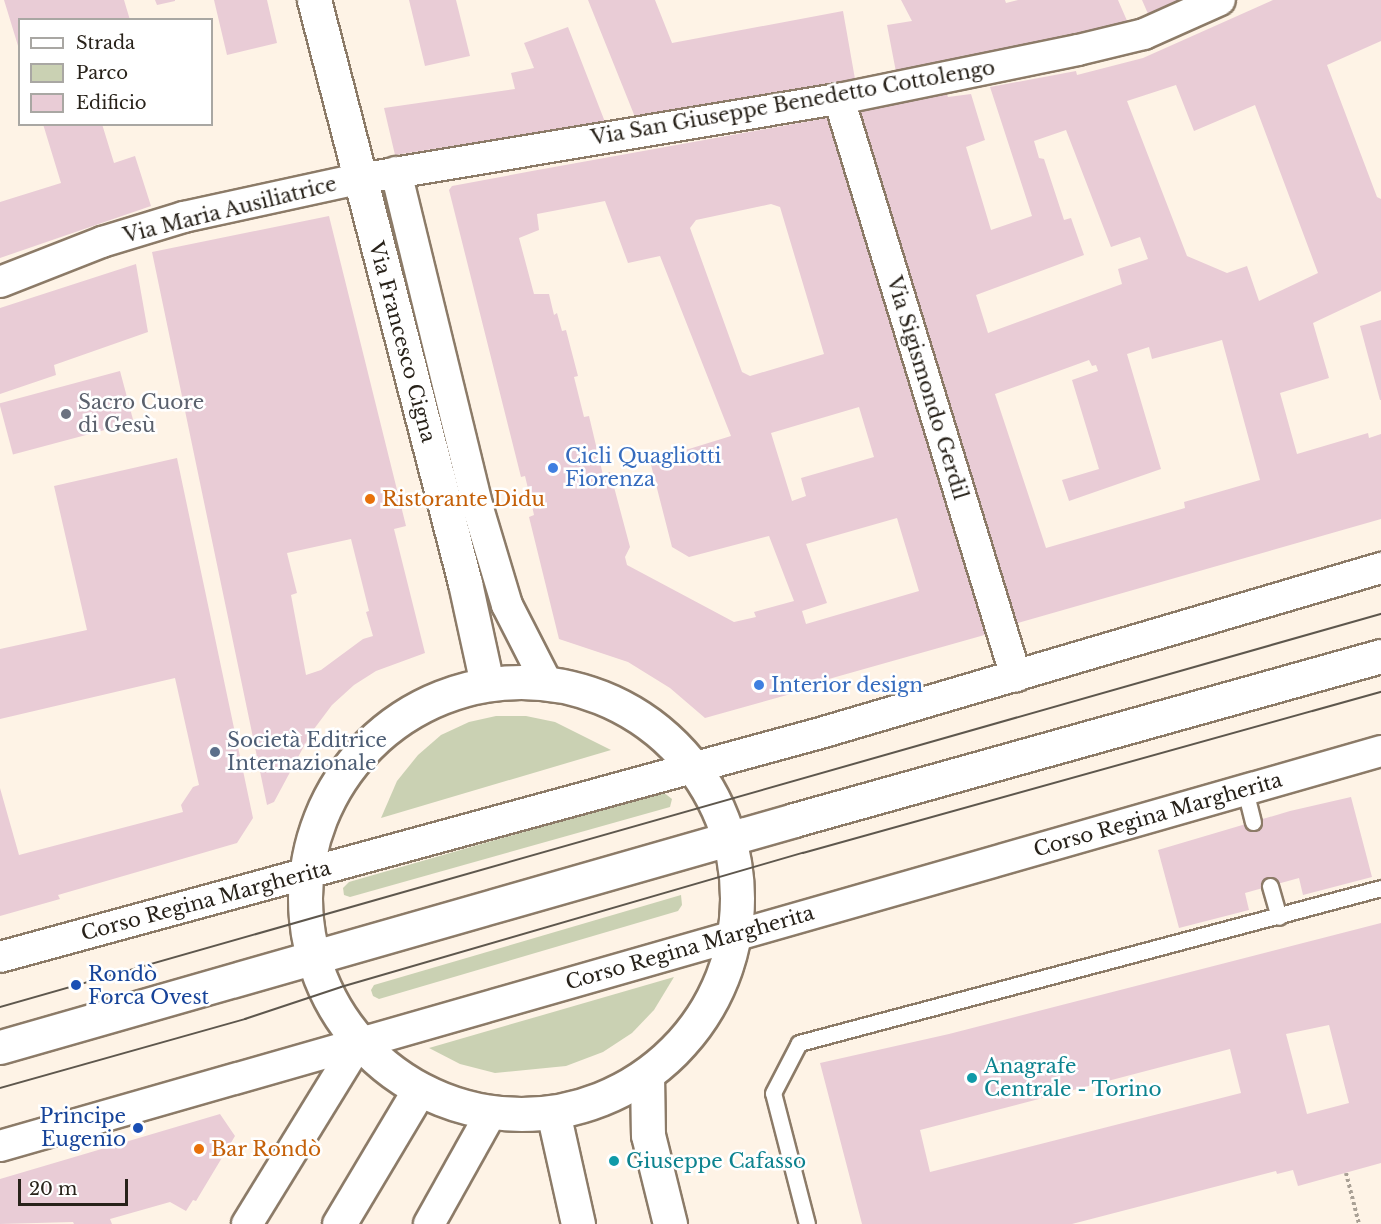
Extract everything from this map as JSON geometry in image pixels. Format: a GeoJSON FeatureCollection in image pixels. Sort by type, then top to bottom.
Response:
{"type":"FeatureCollection","features":[{"type":"Feature","properties":{"kind":"main road","name":"Via Francesco Cigna"},"geometry":{"type":"LineString","coordinates":[[314,0],[465,583],[487,684]]}},
{"type":"Feature","properties":{"kind":"main road"},"geometry":{"type":"LineString","coordinates":[[0,1047],[729,838],[1381,656]]}},
{"type":"Feature","properties":{"kind":"main road"},"geometry":{"type":"LineString","coordinates":[[547,683],[585,691],[638,715],[669,739],[694,768],[717,804],[729,838],[737,884],[734,934],[728,961],[705,1013],[669,1056],[647,1074],[622,1090],[595,1102],[553,1112],[491,1113],[454,1104],[419,1090],[391,1072],[359,1042],[330,1000],[312,957],[305,921],[306,874],[316,827],[326,804],[352,763],[368,745],[405,715],[449,694],[487,684],[547,683]]}},
{"type":"Feature","properties":{"kind":"main road"},"geometry":{"type":"LineString","coordinates":[[647,1074],[648,1135],[670,1224]]}},
{"type":"Feature","properties":{"kind":"main road"},"geometry":{"type":"LineString","coordinates":[[339,1224],[419,1090]]}},
{"type":"Feature","properties":{"kind":"main road"},"geometry":{"type":"LineString","coordinates":[[553,1112],[578,1224]]}},
{"type":"Feature","properties":{"kind":"street","name":"Via San Giuseppe Benedetto Cottolengo"},"geometry":{"type":"LineString","coordinates":[[359,179],[839,99],[1112,42],[1154,30],[1220,0]]}},
{"type":"Feature","properties":{"kind":"street","name":"Via Sigismondo Gerdil"},"geometry":{"type":"LineString","coordinates":[[839,99],[1016,677]]}},
{"type":"Feature","properties":{"kind":"street","name":"Via Francesco Cigna"},"geometry":{"type":"LineString","coordinates":[[396,172],[477,505],[507,605],[547,683]]}},
{"type":"Feature","properties":{"kind":"street","name":"Via Maria Ausiliatrice"},"geometry":{"type":"LineString","coordinates":[[0,282],[142,228],[359,179]]}},
{"type":"Feature","properties":{"kind":"street","name":"Corso Regina Margherita"},"geometry":{"type":"LineString","coordinates":[[0,957],[694,768],[1016,677],[1381,568]]}},
{"type":"Feature","properties":{"kind":"street","name":"Corso Regina Margherita"},"geometry":{"type":"LineString","coordinates":[[0,1146],[734,934],[1381,751]]}},
{"type":"Feature","properties":{"kind":"street"},"geometry":{"type":"LineString","coordinates":[[247,1224],[359,1042]]}},
{"type":"Feature","properties":{"kind":"street"},"geometry":{"type":"LineString","coordinates":[[429,1224],[491,1113]]}},
{"type":"Feature","properties":{"kind":"lane"},"geometry":{"type":"LineString","coordinates":[[1245,790],[1253,822]]}},
{"type":"Feature","properties":{"kind":"lane"},"geometry":{"type":"LineString","coordinates":[[1270,886],[1279,917]]}},
{"type":"Feature","properties":{"kind":"lane"},"geometry":{"type":"LineString","coordinates":[[807,1224],[773,1093],[800,1043],[1381,888]]}},
{"type":"Feature","properties":{"kind":"path"},"geometry":{"type":"LineString","coordinates":[[1346,1173],[1359,1224]]}},
{"type":"Feature","properties":{"kind":"green space"},"geometry":{"type":"Polygon","coordinates":[[[496,716],[526,716],[555,722],[611,750],[381,818],[397,781],[418,755],[441,735],[469,722],[496,716]]]}},
{"type":"Feature","properties":{"kind":"green space"},"geometry":{"type":"Polygon","coordinates":[[[663,792],[672,799],[670,807],[350,897],[344,895],[343,888],[349,882],[663,792]]]}},
{"type":"Feature","properties":{"kind":"green space"},"geometry":{"type":"Polygon","coordinates":[[[681,895],[682,905],[678,911],[379,999],[373,996],[371,990],[374,985],[681,895]]]}},
{"type":"Feature","properties":{"kind":"green space"},"geometry":{"type":"Polygon","coordinates":[[[674,977],[654,1010],[632,1033],[603,1052],[566,1066],[495,1073],[460,1064],[429,1048],[674,977]]]}},
{"type":"Feature","properties":{"kind":"building"},"geometry":{"type":"Polygon","coordinates":[[[4,0],[124,0],[129,18],[18,18],[18,46],[4,0]]]}},
{"type":"Feature","properties":{"kind":"building"},"geometry":{"type":"Polygon","coordinates":[[[155,0],[175,0],[175,1],[157,5],[155,0]]]}},
{"type":"Feature","properties":{"kind":"building"},"geometry":{"type":"Polygon","coordinates":[[[214,0],[267,0],[277,43],[227,55],[214,0]]]}},
{"type":"Feature","properties":{"kind":"building"},"geometry":{"type":"Polygon","coordinates":[[[409,0],[456,0],[470,56],[425,66],[409,0]]]}},
{"type":"Feature","properties":{"kind":"building"},"geometry":{"type":"Polygon","coordinates":[[[588,0],[655,0],[672,43],[843,11],[855,79],[635,117],[588,0]]]}},
{"type":"Feature","properties":{"kind":"building"},"geometry":{"type":"Polygon","coordinates":[[[901,0],[1005,0],[1006,3],[1018,0],[1118,0],[1128,23],[896,72],[887,25],[912,21],[901,0]]]}},
{"type":"Feature","properties":{"kind":"building"},"geometry":{"type":"Polygon","coordinates":[[[1142,0],[1186,0],[1149,16],[1142,0]]]}},
{"type":"Feature","properties":{"kind":"building"},"geometry":{"type":"Polygon","coordinates":[[[1273,0],[1381,0],[1381,41],[1327,65],[1377,197],[1381,199],[1381,291],[1313,323],[1329,378],[1280,393],[1297,454],[1368,433],[1369,438],[1381,434],[1381,519],[1014,624],[854,110],[946,92],[948,97],[971,94],[985,140],[966,147],[991,230],[1032,216],[990,87],[1076,71],[1077,75],[1143,58],[1273,0]],[[1176,85],[1127,101],[1187,256],[1227,273],[1247,266],[1259,301],[1318,273],[1255,105],[1194,131],[1176,85]],[[1066,130],[1034,141],[1039,158],[1044,159],[1064,220],[1071,218],[1084,255],[976,295],[988,333],[1122,284],[1118,269],[1148,259],[1140,237],[1111,247],[1066,130]],[[1222,340],[1152,359],[1149,347],[1127,354],[1161,469],[1069,501],[1062,480],[1099,469],[1072,380],[1098,371],[1096,365],[1092,366],[1089,360],[995,394],[1046,548],[1185,508],[1184,502],[1260,480],[1222,340]]]}},
{"type":"Feature","properties":{"kind":"building"},"geometry":{"type":"Polygon","coordinates":[[[568,27],[605,122],[395,155],[384,108],[515,89],[511,73],[534,68],[524,43],[568,27]]]}},
{"type":"Feature","properties":{"kind":"building"},"geometry":{"type":"Polygon","coordinates":[[[827,118],[832,122],[904,366],[988,634],[804,686],[805,690],[705,718],[670,688],[628,662],[559,639],[529,517],[534,515],[525,476],[521,477],[449,190],[452,186],[827,118]],[[605,201],[537,214],[539,230],[519,238],[534,294],[549,294],[554,315],[557,313],[562,331],[566,330],[578,376],[574,377],[584,417],[589,416],[603,475],[610,472],[630,547],[625,557],[627,565],[734,622],[756,617],[754,612],[794,601],[769,536],[689,557],[672,547],[650,461],[731,436],[660,256],[628,263],[605,201]],[[771,204],[696,220],[690,228],[742,372],[750,376],[824,354],[780,207],[771,204]],[[859,407],[771,433],[792,501],[806,496],[801,478],[874,457],[859,407]],[[897,518],[806,544],[827,603],[802,611],[806,624],[919,591],[897,518]]]}},
{"type":"Feature","properties":{"kind":"building"},"geometry":{"type":"Polygon","coordinates":[[[44,126],[103,126],[114,163],[135,156],[151,206],[0,258],[0,202],[61,183],[44,126]]]}},
{"type":"Feature","properties":{"kind":"building"},"geometry":{"type":"Polygon","coordinates":[[[329,216],[406,526],[394,529],[425,653],[376,671],[354,685],[332,705],[311,733],[274,802],[267,805],[152,252],[329,216]],[[351,539],[287,553],[297,593],[291,595],[306,675],[321,670],[363,639],[373,636],[366,612],[369,611],[351,539]]]}},
{"type":"Feature","properties":{"kind":"building"},"geometry":{"type":"Polygon","coordinates":[[[136,264],[148,332],[54,365],[56,375],[0,394],[0,308],[136,264]]]}},
{"type":"Feature","properties":{"kind":"building"},"geometry":{"type":"Polygon","coordinates":[[[1381,320],[1381,400],[1380,400],[1360,326],[1381,320]]]}},
{"type":"Feature","properties":{"kind":"building","name":"Sacro Cuore di Gesù"},"geometry":{"type":"Polygon","coordinates":[[[120,371],[134,422],[13,455],[0,403],[120,371]]]}},
{"type":"Feature","properties":{"kind":"building"},"geometry":{"type":"Polygon","coordinates":[[[177,458],[253,818],[237,843],[58,895],[60,899],[0,916],[0,788],[19,855],[183,812],[181,805],[193,787],[199,785],[175,678],[0,719],[0,649],[87,630],[54,486],[177,458]]]}},
{"type":"Feature","properties":{"kind":"building"},"geometry":{"type":"Polygon","coordinates":[[[1351,797],[1372,877],[1303,895],[1299,878],[1245,893],[1249,910],[1179,928],[1158,850],[1290,811],[1351,797]]]}},
{"type":"Feature","properties":{"kind":"building","name":"Anagrafe Centrale - Torino"},"geometry":{"type":"Polygon","coordinates":[[[1381,923],[1381,1163],[1298,1186],[1293,1170],[1277,1174],[1276,1171],[1072,1224],[862,1224],[820,1063],[949,1034],[1381,923]],[[1329,1025],[1286,1034],[1307,1114],[1349,1103],[1329,1025]],[[1230,1049],[920,1130],[930,1172],[1241,1093],[1230,1049]]]}},
{"type":"Feature","properties":{"kind":"building"},"geometry":{"type":"Polygon","coordinates":[[[220,1114],[235,1136],[196,1201],[193,1200],[186,1211],[170,1202],[110,1219],[112,1224],[74,1224],[73,1222],[0,1224],[0,1179],[220,1114]]]}},
{"type":"Feature","properties":{"kind":"tram line"},"geometry":{"type":"LineString","coordinates":[[0,1007],[1381,614]]}},
{"type":"Feature","properties":{"kind":"tram line"},"geometry":{"type":"LineString","coordinates":[[0,1088],[245,1019],[341,987],[803,853],[1381,692]]}},
{"type":"Feature","properties":{"kind":"place","name":"Sacro Cuore di Gesù"},"geometry":{"type":"Point","coordinates":[66,414]}},
{"type":"Feature","properties":{"kind":"place","name":"Cicli Quagliotti Fiorenza"},"geometry":{"type":"Point","coordinates":[553,468]}},
{"type":"Feature","properties":{"kind":"place","name":"Ristorante Didu"},"geometry":{"type":"Point","coordinates":[370,499]}},
{"type":"Feature","properties":{"kind":"place","name":"Interior design"},"geometry":{"type":"Point","coordinates":[759,685]}},
{"type":"Feature","properties":{"kind":"place","name":"Società Editrice Internazionale"},"geometry":{"type":"Point","coordinates":[215,752]}},
{"type":"Feature","properties":{"kind":"place","name":"Rondò Forca Ovest"},"geometry":{"type":"Point","coordinates":[76,985]}},
{"type":"Feature","properties":{"kind":"place","name":"Anagrafe Centrale - Torino"},"geometry":{"type":"Point","coordinates":[972,1078]}},
{"type":"Feature","properties":{"kind":"place","name":"Principe Eugenio"},"geometry":{"type":"Point","coordinates":[138,1128]}},
{"type":"Feature","properties":{"kind":"place","name":"Bar Rondò"},"geometry":{"type":"Point","coordinates":[199,1149]}},
{"type":"Feature","properties":{"kind":"place","name":"Giuseppe Cafasso"},"geometry":{"type":"Point","coordinates":[614,1161]}}]}
